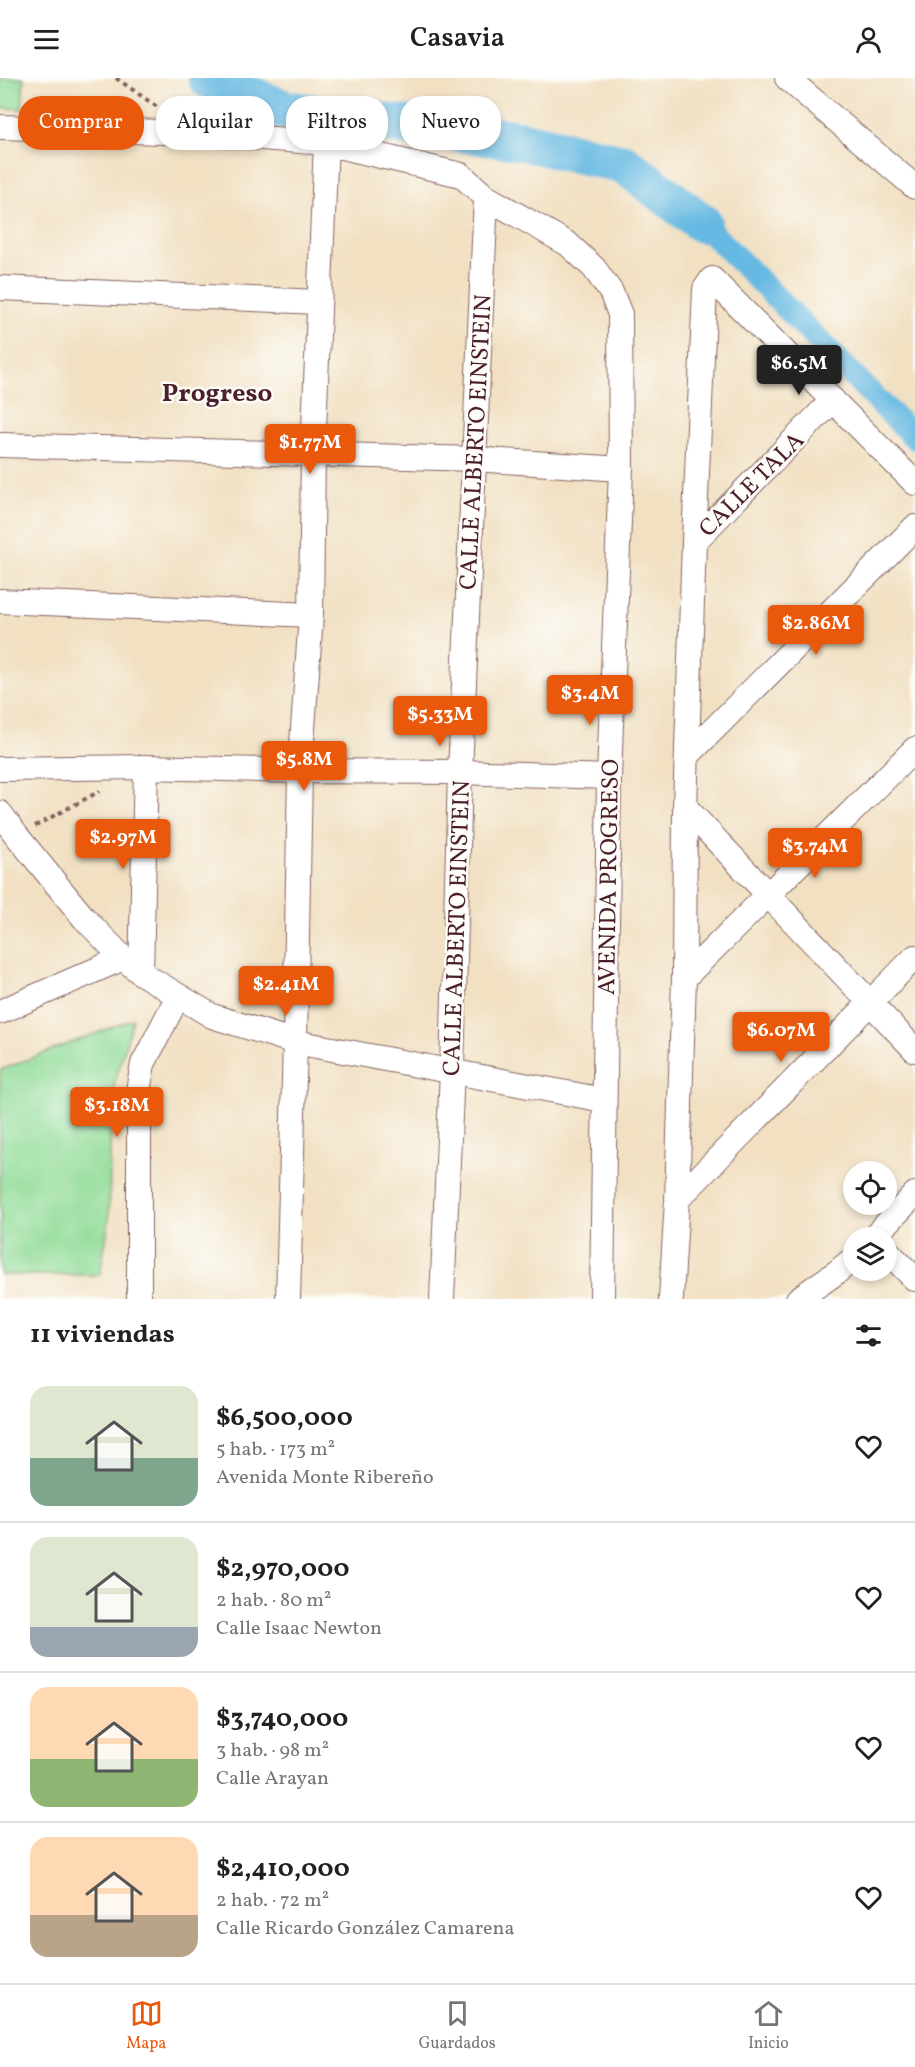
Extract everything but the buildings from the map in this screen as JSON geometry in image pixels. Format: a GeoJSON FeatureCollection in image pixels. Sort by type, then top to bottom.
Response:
{"type":"FeatureCollection","features":[{"type":"Feature","properties":{"kind":"street"},"geometry":{"type":"LineString","coordinates":[[787,78],[915,187]]}},
{"type":"Feature","properties":{"kind":"street","name":"AVENIDA PROGRESO"},"geometry":{"type":"LineString","coordinates":[[0,127],[156,132]]}},
{"type":"Feature","properties":{"kind":"street"},"geometry":{"type":"LineString","coordinates":[[288,1299],[300,771],[311,615],[318,302],[326,150]]}},
{"type":"Feature","properties":{"kind":"street","name":"AVENIDA PROGRESO"},"geometry":{"type":"LineString","coordinates":[[356,150],[461,175],[486,197],[568,244],[594,268],[611,291],[620,314],[621,469],[609,777],[602,1299]]}},
{"type":"Feature","properties":{"kind":"street","name":"CALLE ALBERTO EINSTEIN"},"geometry":{"type":"LineString","coordinates":[[442,1299],[452,1071],[460,772],[486,197]]}},
{"type":"Feature","properties":{"kind":"street"},"geometry":{"type":"LineString","coordinates":[[671,1299],[677,1200],[684,978],[685,807],[694,542],[705,290],[712,279],[915,483]]}},
{"type":"Feature","properties":{"kind":"street"},"geometry":{"type":"LineString","coordinates":[[0,288],[318,302]]}},
{"type":"Feature","properties":{"kind":"street","name":"CALLE TALA"},"geometry":{"type":"LineString","coordinates":[[694,542],[833,400]]}},
{"type":"Feature","properties":{"kind":"street"},"geometry":{"type":"LineString","coordinates":[[0,445],[474,459],[621,469]]}},
{"type":"Feature","properties":{"kind":"street"},"geometry":{"type":"LineString","coordinates":[[687,756],[915,527]]}},
{"type":"Feature","properties":{"kind":"street"},"geometry":{"type":"LineString","coordinates":[[0,601],[311,615]]}},
{"type":"Feature","properties":{"kind":"street"},"geometry":{"type":"LineString","coordinates":[[684,978],[915,749]]}},
{"type":"Feature","properties":{"kind":"street"},"geometry":{"type":"LineString","coordinates":[[0,769],[146,767],[609,777]]}},
{"type":"Feature","properties":{"kind":"street"},"geometry":{"type":"LineString","coordinates":[[141,973],[146,767]]}},
{"type":"Feature","properties":{"kind":"street"},"geometry":{"type":"LineString","coordinates":[[685,807],[915,1050]]}},
{"type":"Feature","properties":{"kind":"street"},"geometry":{"type":"LineString","coordinates":[[0,813],[8,840],[123,958],[141,973],[212,1016],[295,1042],[604,1100]]}},
{"type":"Feature","properties":{"kind":"street"},"geometry":{"type":"LineString","coordinates":[[677,1200],[915,957]]}},
{"type":"Feature","properties":{"kind":"street"},"geometry":{"type":"LineString","coordinates":[[0,1012],[123,958]]}},
{"type":"Feature","properties":{"kind":"street"},"geometry":{"type":"LineString","coordinates":[[139,1299],[139,1085],[143,1064],[178,996]]}},
{"type":"Feature","properties":{"kind":"street"},"geometry":{"type":"LineString","coordinates":[[883,1227],[915,1194]]}},
{"type":"Feature","properties":{"kind":"street"},"geometry":{"type":"LineString","coordinates":[[897,1261],[915,1279]]}},
{"type":"Feature","properties":{"kind":"street"},"geometry":{"type":"LineString","coordinates":[[798,1299],[843,1267]]}},
{"type":"Feature","properties":{"kind":"path"},"geometry":{"type":"LineString","coordinates":[[116,78],[156,106]]}},
{"type":"Feature","properties":{"kind":"path"},"geometry":{"type":"LineString","coordinates":[[8,840],[106,788]]}},
{"type":"Feature","properties":{"kind":"green space"},"geometry":{"type":"Polygon","coordinates":[[[0,78],[24,78],[23,96],[18,96],[18,109],[0,108],[0,78]]]}},
{"type":"Feature","properties":{"kind":"green space"},"geometry":{"type":"Polygon","coordinates":[[[133,1019],[111,1096],[109,1220],[100,1275],[0,1275],[0,1070],[133,1019]]]}},
{"type":"Feature","properties":{"kind":"waterway"},"geometry":{"type":"LineString","coordinates":[[208,78],[285,110],[518,140],[624,164],[702,223]]}},
{"type":"Feature","properties":{"kind":"waterway"},"geometry":{"type":"LineString","coordinates":[[702,223],[915,438]]}},
{"type":"Feature","properties":{"kind":"district","name":"Progreso"},"geometry":{"type":"Point","coordinates":[217,392]}}]}
